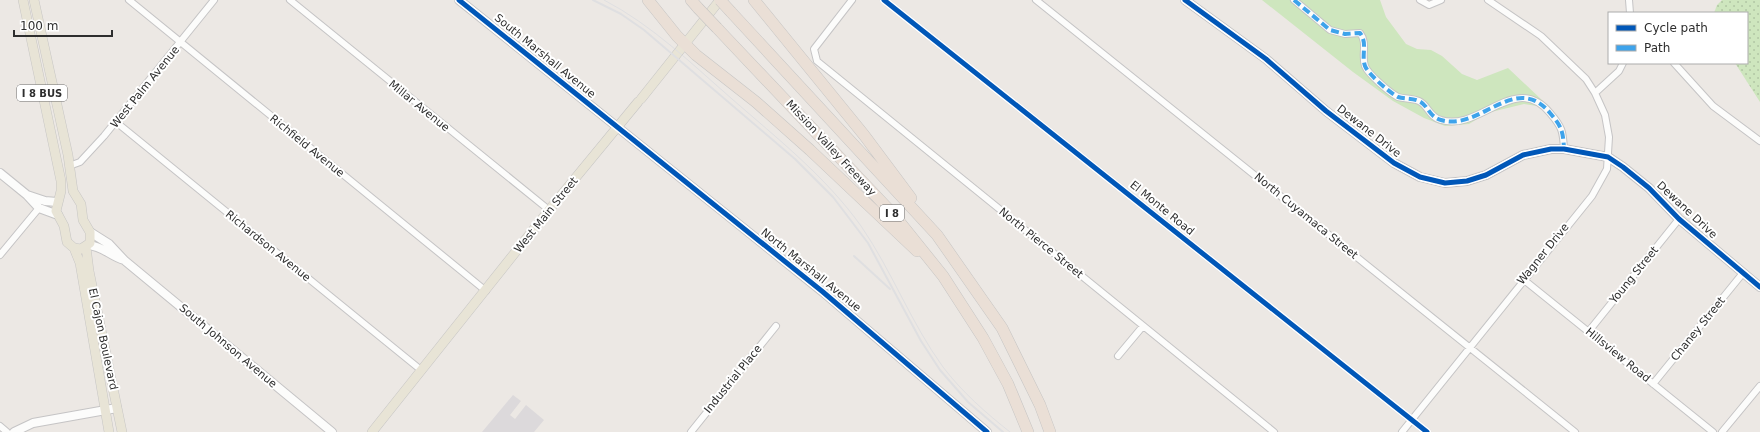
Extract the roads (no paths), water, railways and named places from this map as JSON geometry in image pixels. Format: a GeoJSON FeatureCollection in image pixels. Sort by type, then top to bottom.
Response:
{"type":"FeatureCollection","features":[{"type":"Feature","properties":{"kind":"highway"},"geometry":{"type":"LineString","coordinates":[[648,0],[685,44],[810,150],[944,276]]}},
{"type":"Feature","properties":{"kind":"highway","name":"Mission Valley Freeway"},"geometry":{"type":"LineString","coordinates":[[720,0],[928,224],[1002,328],[1040,405],[1050,432]]}},
{"type":"Feature","properties":{"kind":"highway"},"geometry":{"type":"LineString","coordinates":[[754,0],[899,179],[928,224]]}},
{"type":"Feature","properties":{"kind":"highway","name":"Mission Valley Freeway"},"geometry":{"type":"LineString","coordinates":[[695,4],[894,215],[944,276],[983,338],[1001,371],[1028,430]]}},
{"type":"Feature","properties":{"kind":"main road","name":"I 8 BUS"},"geometry":{"type":"LineString","coordinates":[[23,0],[60,176],[61,186],[55,208],[64,226],[67,242],[74,248]]}},
{"type":"Feature","properties":{"kind":"main road","name":"I 8 BUS"},"geometry":{"type":"LineString","coordinates":[[34,0],[69,166],[72,191],[81,204],[83,220],[90,232]]}},
{"type":"Feature","properties":{"kind":"main road","name":"South Marshall Avenue"},"geometry":{"type":"LineString","coordinates":[[459,0],[617,127]]}},
{"type":"Feature","properties":{"kind":"main road","name":"West Main Street"},"geometry":{"type":"LineString","coordinates":[[372,432],[486,291],[549,210],[720,0]]}},
{"type":"Feature","properties":{"kind":"main road","name":"Dewane Drive"},"geometry":{"type":"LineString","coordinates":[[1185,0],[1266,59],[1326,110],[1394,164],[1420,177],[1445,183],[1467,181],[1486,175],[1527,154],[1547,149],[1564,149],[1608,157],[1624,167],[1649,188],[1679,219],[1760,287]]}},
{"type":"Feature","properties":{"kind":"main road","name":"North Marshall Avenue"},"geometry":{"type":"LineString","coordinates":[[617,127],[818,288],[987,432]]}},
{"type":"Feature","properties":{"kind":"main road"},"geometry":{"type":"LineString","coordinates":[[0,173],[27,195],[39,208],[58,216]]}},
{"type":"Feature","properties":{"kind":"main road"},"geometry":{"type":"LineString","coordinates":[[27,195],[41,200],[58,200],[65,196],[75,196]]}},
{"type":"Feature","properties":{"kind":"main road","name":"El Cajon Boulevard"},"geometry":{"type":"LineString","coordinates":[[90,232],[91,238],[87,246],[89,271],[122,432]]}},
{"type":"Feature","properties":{"kind":"main road","name":"South Johnson Avenue"},"geometry":{"type":"LineString","coordinates":[[90,232],[106,241],[124,260],[332,432]]}},
{"type":"Feature","properties":{"kind":"main road"},"geometry":{"type":"LineString","coordinates":[[74,248],[81,249],[87,246]]}},
{"type":"Feature","properties":{"kind":"main road","name":"South Johnson Avenue"},"geometry":{"type":"LineString","coordinates":[[87,246],[101,247],[116,258],[124,260]]}},
{"type":"Feature","properties":{"kind":"main road","name":"El Cajon Boulevard"},"geometry":{"type":"LineString","coordinates":[[74,248],[80,263],[109,432]]}},
{"type":"Feature","properties":{"kind":"main road"},"geometry":{"type":"LineString","coordinates":[[14,432],[32,423],[117,408]]}},
{"type":"Feature","properties":{"kind":"street","name":"Richfield Avenue"},"geometry":{"type":"LineString","coordinates":[[129,0],[486,291]]}},
{"type":"Feature","properties":{"kind":"street","name":"West Palm Avenue"},"geometry":{"type":"LineString","coordinates":[[69,166],[80,162],[116,122],[214,0]]}},
{"type":"Feature","properties":{"kind":"street","name":"Millar Avenue"},"geometry":{"type":"LineString","coordinates":[[290,0],[549,210]]}},
{"type":"Feature","properties":{"kind":"street","name":"North Pierce Street"},"geometry":{"type":"LineString","coordinates":[[852,0],[814,49],[817,61],[1274,432]]}},
{"type":"Feature","properties":{"kind":"street","name":"El Monte Road"},"geometry":{"type":"LineString","coordinates":[[884,0],[1427,432]]}},
{"type":"Feature","properties":{"kind":"street","name":"North Cuyamaca Street"},"geometry":{"type":"LineString","coordinates":[[1036,0],[1575,432]]}},
{"type":"Feature","properties":{"kind":"street"},"geometry":{"type":"LineString","coordinates":[[1294,0],[1330,30],[1345,34],[1360,34],[1364,41],[1364,60],[1366,68],[1396,96],[1419,101],[1430,114],[1436,118],[1446,121],[1459,122],[1471,118],[1492,106],[1529,98],[1536,100],[1542,105],[1564,132],[1564,149]]}},
{"type":"Feature","properties":{"kind":"street"},"geometry":{"type":"LineString","coordinates":[[1420,0],[1424,4],[1429,5],[1441,0]]}},
{"type":"Feature","properties":{"kind":"street","name":"Wagner Drive"},"geometry":{"type":"LineString","coordinates":[[1402,432],[1523,279],[1592,196],[1606,169],[1610,138],[1608,124],[1595,93],[1586,79],[1541,36],[1488,0]]}},
{"type":"Feature","properties":{"kind":"street"},"geometry":{"type":"LineString","coordinates":[[1629,0],[1630,12]]}},
{"type":"Feature","properties":{"kind":"street"},"geometry":{"type":"LineString","coordinates":[[1595,93],[1616,74],[1622,64]]}},
{"type":"Feature","properties":{"kind":"street"},"geometry":{"type":"LineString","coordinates":[[1675,64],[1714,106],[1760,142]]}},
{"type":"Feature","properties":{"kind":"street","name":"Richardson Avenue"},"geometry":{"type":"LineString","coordinates":[[116,122],[421,370]]}},
{"type":"Feature","properties":{"kind":"street"},"geometry":{"type":"LineString","coordinates":[[0,255],[39,208]]}},
{"type":"Feature","properties":{"kind":"street","name":"Young Street"},"geometry":{"type":"LineString","coordinates":[[1589,331],[1679,219]]}},
{"type":"Feature","properties":{"kind":"street","name":"Chaney Street"},"geometry":{"type":"LineString","coordinates":[[1653,384],[1743,273]]}},
{"type":"Feature","properties":{"kind":"street","name":"Hillsview Road"},"geometry":{"type":"LineString","coordinates":[[1523,279],[1713,432]]}},
{"type":"Feature","properties":{"kind":"street","name":"Industrial Place"},"geometry":{"type":"LineString","coordinates":[[691,432],[776,326]]}},
{"type":"Feature","properties":{"kind":"street"},"geometry":{"type":"LineString","coordinates":[[1118,356],[1143,326]]}},
{"type":"Feature","properties":{"kind":"street"},"geometry":{"type":"LineString","coordinates":[[1722,432],[1760,386]]}},
{"type":"Feature","properties":{"kind":"street"},"geometry":{"type":"LineString","coordinates":[[0,426],[7,432]]}},
{"type":"Feature","properties":{"kind":"tram line"},"geometry":{"type":"LineString","coordinates":[[604,0],[639,21],[687,59],[801,159],[833,191],[861,226],[872,243],[921,333],[943,367],[975,402],[1010,432]]}},
{"type":"Feature","properties":{"kind":"railway"},"geometry":{"type":"LineString","coordinates":[[593,0],[621,14],[644,30],[795,159],[833,197],[868,243],[921,341],[940,370],[968,402],[1003,432]]}},
{"type":"Feature","properties":{"kind":"railway"},"geometry":{"type":"LineString","coordinates":[[854,256],[890,289]]}}]}
